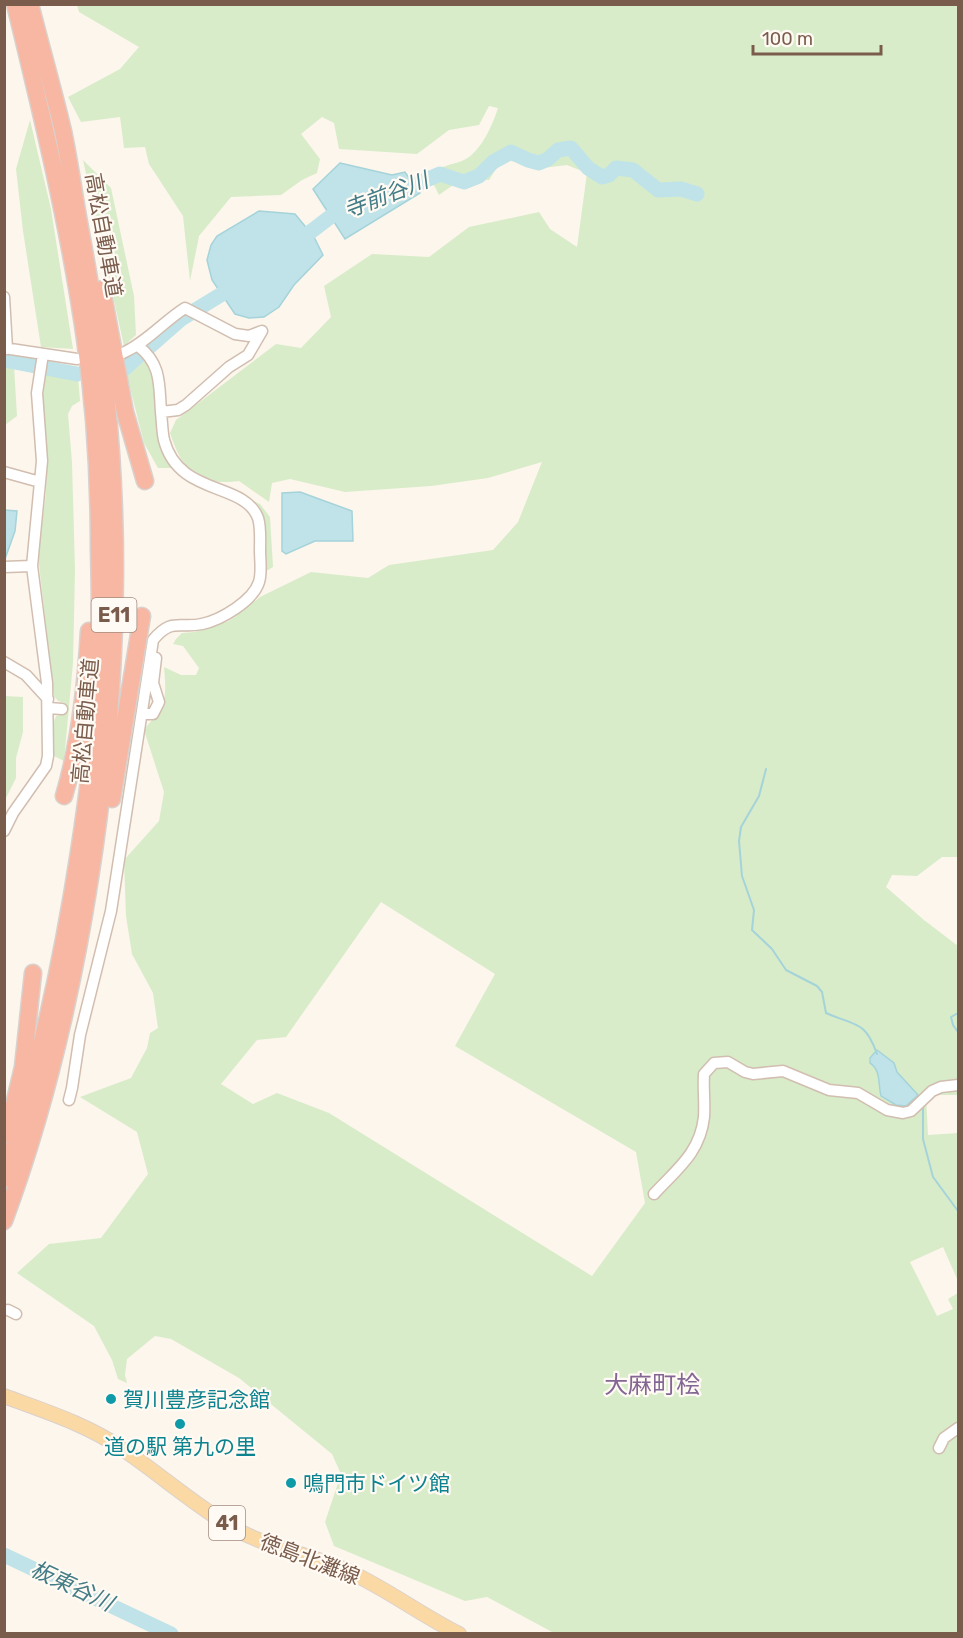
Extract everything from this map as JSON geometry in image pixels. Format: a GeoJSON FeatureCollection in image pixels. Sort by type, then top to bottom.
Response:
{"type":"FeatureCollection","features":[{"type":"Feature","properties":{"kind":"highway","name":"高松自動車道"},"geometry":{"type":"LineString","coordinates":[[4,1179],[40,1056],[68,921],[93,752],[99,674],[99,518],[92,398],[77,284],[48,140],[15,4]]}},
{"type":"Feature","properties":{"kind":"highway","name":"高松自動車道"},"geometry":{"type":"LineString","coordinates":[[4,1221],[27,1155],[54,1059],[73,980],[83,923],[102,795],[113,673],[115,580],[109,429],[99,341],[63,134],[30,4]]}},
{"type":"Feature","properties":{"kind":"highway"},"geometry":{"type":"LineString","coordinates":[[63,134],[100,279],[125,412],[145,481]]}},
{"type":"Feature","properties":{"kind":"highway"},"geometry":{"type":"LineString","coordinates":[[64,796],[71,772],[87,664],[91,587],[99,518]]}},
{"type":"Feature","properties":{"kind":"highway"},"geometry":{"type":"LineString","coordinates":[[83,923],[100,873],[142,616]]}},
{"type":"Feature","properties":{"kind":"highway"},"geometry":{"type":"LineString","coordinates":[[4,1143],[23,1067],[33,973]]}},
{"type":"Feature","properties":{"kind":"main road","name":"徳島北灘線"},"geometry":{"type":"LineString","coordinates":[[4,1396],[88,1429],[119,1447],[236,1529],[267,1544],[349,1572],[459,1634]]}},
{"type":"Feature","properties":{"kind":"street"},"geometry":{"type":"LineString","coordinates":[[4,297],[6,349],[41,362],[77,359]]}},
{"type":"Feature","properties":{"kind":"street"},"geometry":{"type":"LineString","coordinates":[[123,352],[142,349],[171,317],[185,308],[235,334],[249,336],[262,331],[248,355],[229,367],[186,405],[178,410],[161,412]]}},
{"type":"Feature","properties":{"kind":"street"},"geometry":{"type":"LineString","coordinates":[[69,1100],[80,1035],[111,911],[150,648],[158,634],[167,627],[202,624],[247,601],[260,580],[258,519],[243,500],[207,487],[185,474],[173,460],[164,440],[158,372],[142,349]]}},
{"type":"Feature","properties":{"kind":"street"},"geometry":{"type":"LineString","coordinates":[[4,831],[13,813],[46,766],[48,704],[45,662],[32,566],[42,461],[37,393],[41,362]]}},
{"type":"Feature","properties":{"kind":"street"},"geometry":{"type":"LineString","coordinates":[[4,472],[40,482]]}},
{"type":"Feature","properties":{"kind":"street"},"geometry":{"type":"LineString","coordinates":[[4,567],[32,566]]}},
{"type":"Feature","properties":{"kind":"street"},"geometry":{"type":"LineString","coordinates":[[145,714],[153,714],[159,702],[153,683],[158,634]]}},
{"type":"Feature","properties":{"kind":"street"},"geometry":{"type":"LineString","coordinates":[[4,662],[26,675],[48,704],[62,709]]}},
{"type":"Feature","properties":{"kind":"street"},"geometry":{"type":"LineString","coordinates":[[654,1194],[692,1153],[704,1118],[704,1074],[714,1063],[728,1062],[753,1074],[783,1071],[829,1090],[858,1093],[887,1110],[903,1113],[911,1111],[932,1091],[958,1085]]}},
{"type":"Feature","properties":{"kind":"street"},"geometry":{"type":"LineString","coordinates":[[939,1448],[944,1438],[958,1428]]}},
{"type":"Feature","properties":{"kind":"green space"},"geometry":{"type":"Polygon","coordinates":[[[77,5],[958,5],[958,857],[942,857],[917,876],[892,875],[886,887],[958,946],[958,1095],[926,1095],[928,1135],[958,1133],[958,1281],[943,1247],[910,1262],[937,1316],[953,1309],[948,1299],[958,1293],[958,1633],[554,1633],[487,1597],[465,1601],[334,1546],[325,1522],[341,1474],[332,1454],[239,1378],[171,1339],[155,1336],[127,1359],[125,1375],[127,1383],[118,1379],[112,1360],[94,1326],[17,1273],[49,1244],[101,1238],[148,1174],[137,1132],[80,1097],[131,1078],[147,1048],[150,1033],[158,1028],[153,993],[132,954],[126,916],[124,860],[159,821],[164,792],[144,730],[157,714],[165,695],[164,667],[181,675],[196,675],[199,668],[183,646],[173,644],[176,639],[182,633],[195,632],[229,621],[260,597],[311,572],[368,578],[389,565],[493,550],[518,522],[542,462],[488,478],[431,486],[345,492],[290,479],[272,483],[269,502],[239,481],[212,481],[194,474],[186,467],[170,433],[176,420],[276,344],[301,348],[331,317],[324,286],[372,254],[429,257],[469,227],[539,212],[550,229],[577,247],[587,173],[567,165],[543,168],[502,159],[489,180],[462,181],[439,195],[430,177],[438,170],[464,160],[476,151],[490,129],[498,108],[489,106],[479,125],[449,130],[417,154],[339,149],[334,123],[322,117],[301,134],[320,159],[317,173],[302,180],[281,195],[231,197],[199,236],[190,281],[183,216],[149,164],[145,147],[124,148],[120,117],[81,122],[68,97],[120,69],[139,47],[79,12],[77,5]],[[381,902],[286,1037],[257,1040],[221,1084],[253,1104],[277,1093],[329,1113],[592,1276],[645,1203],[636,1152],[455,1046],[495,974],[381,902]]]}},
{"type":"Feature","properties":{"kind":"green space"},"geometry":{"type":"Polygon","coordinates":[[[30,120],[51,209],[73,349],[41,347],[16,169],[30,120]]]}},
{"type":"Feature","properties":{"kind":"green space"},"geometry":{"type":"Polygon","coordinates":[[[83,160],[111,188],[134,296],[136,335],[124,346],[83,160]]]}},
{"type":"Feature","properties":{"kind":"green space"},"geometry":{"type":"Polygon","coordinates":[[[146,360],[155,375],[157,421],[163,454],[173,468],[158,468],[144,443],[127,376],[146,360]]]}},
{"type":"Feature","properties":{"kind":"green space"},"geometry":{"type":"Polygon","coordinates":[[[5,364],[14,366],[17,416],[5,425],[5,364]]]}},
{"type":"Feature","properties":{"kind":"green space"},"geometry":{"type":"Polygon","coordinates":[[[46,374],[78,376],[80,401],[72,406],[68,414],[72,462],[75,570],[73,663],[64,761],[54,756],[53,724],[56,716],[63,714],[65,703],[58,701],[54,696],[38,556],[46,493],[47,447],[42,403],[46,374]]]}},
{"type":"Feature","properties":{"kind":"green space"},"geometry":{"type":"Polygon","coordinates":[[[243,496],[260,504],[270,517],[273,567],[263,573],[262,519],[243,496]]]}},
{"type":"Feature","properties":{"kind":"green space"},"geometry":{"type":"Polygon","coordinates":[[[5,696],[23,697],[23,732],[16,758],[16,778],[5,800],[5,696]]]}},
{"type":"Feature","properties":{"kind":"water"},"geometry":{"type":"Polygon","coordinates":[[[340,163],[392,175],[405,172],[420,193],[345,239],[313,189],[340,163]]]}},
{"type":"Feature","properties":{"kind":"water"},"geometry":{"type":"Polygon","coordinates":[[[259,211],[295,214],[314,237],[323,255],[294,285],[279,307],[264,317],[249,318],[235,314],[212,280],[207,260],[211,245],[217,236],[259,211]]]}},
{"type":"Feature","properties":{"kind":"water"},"geometry":{"type":"Polygon","coordinates":[[[300,492],[352,511],[353,541],[315,541],[286,554],[282,551],[282,493],[300,492]]]}},
{"type":"Feature","properties":{"kind":"water"},"geometry":{"type":"Polygon","coordinates":[[[4,510],[17,511],[15,531],[5,559],[4,510]]]}},
{"type":"Feature","properties":{"kind":"water"},"geometry":{"type":"Polygon","coordinates":[[[877,1050],[894,1063],[897,1072],[918,1095],[906,1106],[896,1105],[881,1096],[878,1073],[870,1063],[870,1058],[877,1050]]]}},
{"type":"Feature","properties":{"kind":"waterway","name":"寺前谷川"},"geometry":{"type":"LineString","coordinates":[[396,193],[440,174],[464,182],[479,176],[493,162],[511,152],[539,163],[558,150],[571,148],[588,168],[602,177],[609,175],[616,168],[633,170],[658,190],[681,189],[697,194]]}},
{"type":"Feature","properties":{"kind":"waterway","name":"寺前谷川"},"geometry":{"type":"LineString","coordinates":[[296,243],[334,214],[348,209]]}},
{"type":"Feature","properties":{"kind":"waterway","name":"寺前谷川"},"geometry":{"type":"LineString","coordinates":[[124,369],[181,319],[240,283]]}},
{"type":"Feature","properties":{"kind":"waterway","name":"寺前谷川"},"geometry":{"type":"LineString","coordinates":[[4,360],[77,374]]}},
{"type":"Feature","properties":{"kind":"waterway"},"geometry":{"type":"LineString","coordinates":[[766,769],[759,796],[741,827],[739,841],[742,876],[754,910],[752,930],[772,949],[786,970],[817,986],[822,992],[826,1013],[863,1030],[873,1043],[877,1054]]}},
{"type":"Feature","properties":{"kind":"waterway"},"geometry":{"type":"LineString","coordinates":[[958,1013],[951,1017],[958,1032]]}},
{"type":"Feature","properties":{"kind":"waterway"},"geometry":{"type":"LineString","coordinates":[[923,1106],[923,1139],[933,1177],[958,1211]]}},
{"type":"Feature","properties":{"kind":"waterway","name":"板東谷川"},"geometry":{"type":"LineString","coordinates":[[4,1555],[171,1634]]}},
{"type":"Feature","properties":{"kind":"place","name":"賀川豊彦記念館"},"geometry":{"type":"Point","coordinates":[111,1399]}},
{"type":"Feature","properties":{"kind":"place","name":"道の駅 第九の里"},"geometry":{"type":"Point","coordinates":[180,1424]}},
{"type":"Feature","properties":{"kind":"place","name":"鳴門市ドイツ館"},"geometry":{"type":"Point","coordinates":[291,1483]}},
{"type":"Feature","properties":{"kind":"district","name":"大麻町桧"},"geometry":{"type":"Point","coordinates":[652,1385]}}]}
